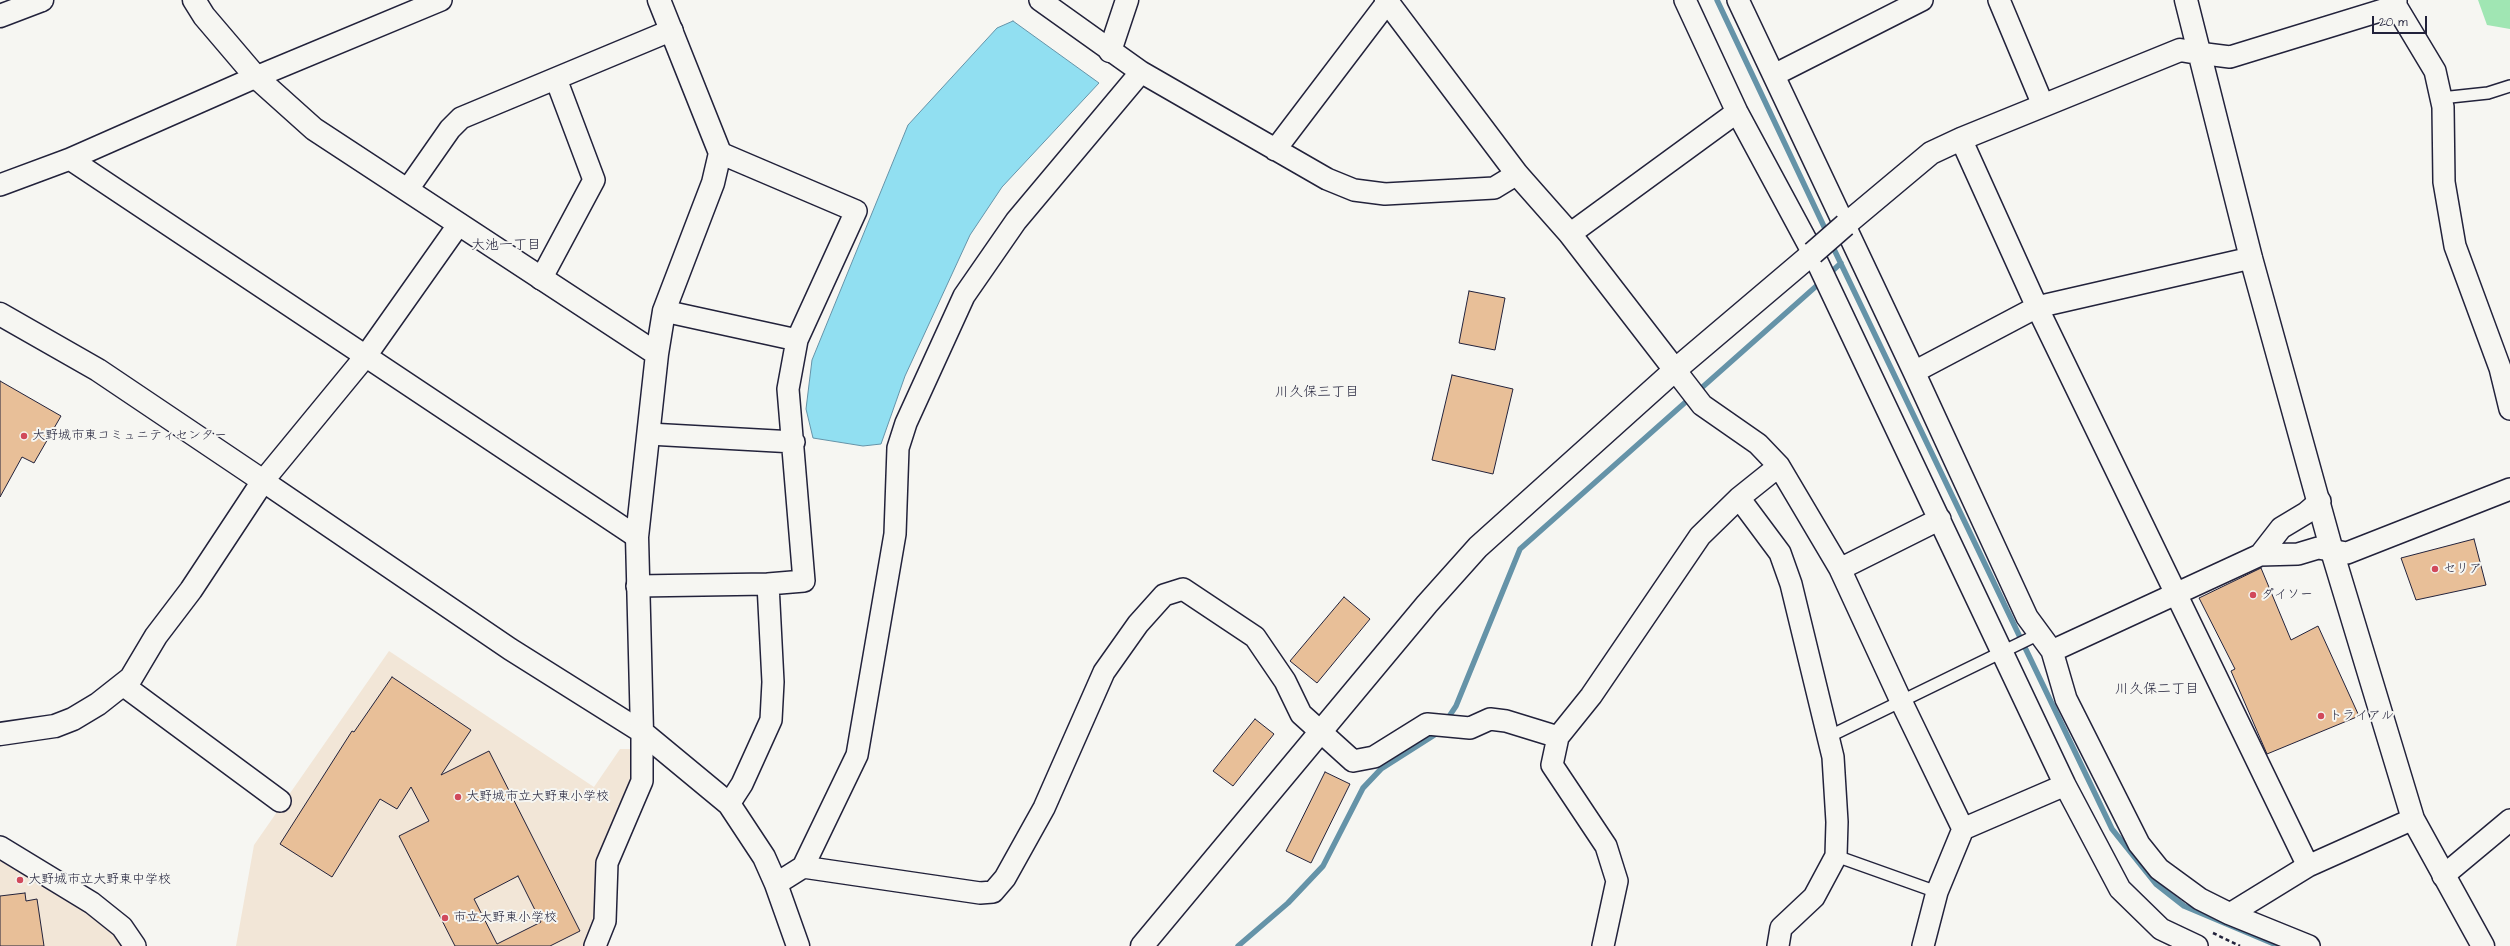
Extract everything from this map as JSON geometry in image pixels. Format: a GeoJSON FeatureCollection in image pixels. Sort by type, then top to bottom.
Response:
{"type":"FeatureCollection","features":[{"type":"Feature","properties":{"kind":"street"},"geometry":{"type":"LineString","coordinates":[[0,16],[42,0]]}},
{"type":"Feature","properties":{"kind":"street"},"geometry":{"type":"LineString","coordinates":[[194,0],[204,16],[256,77],[314,129],[408,189],[657,354]]}},
{"type":"Feature","properties":{"kind":"street"},"geometry":{"type":"LineString","coordinates":[[0,185],[70,159],[256,77],[441,0]]}},
{"type":"Feature","properties":{"kind":"street"},"geometry":{"type":"LineString","coordinates":[[595,946],[605,921],[607,863],[642,781],[637,537],[657,354],[664,311],[713,183],[720,153],[659,0]]}},
{"type":"Feature","properties":{"kind":"street"},"geometry":{"type":"LineString","coordinates":[[1040,0],[1141,72],[1327,179],[1354,190],[1385,194],[1494,188],[1517,174]]}},
{"type":"Feature","properties":{"kind":"street"},"geometry":{"type":"LineString","coordinates":[[1110,51],[1127,0]]}},
{"type":"Feature","properties":{"kind":"street"},"geometry":{"type":"LineString","coordinates":[[1685,0],[1737,112],[1813,253],[2065,784],[2120,889],[2161,929],[2197,946]]}},
{"type":"Feature","properties":{"kind":"street"},"geometry":{"type":"LineString","coordinates":[[1738,0],[1914,372],[2027,617],[2052,651],[2066,698],[2139,844],[2159,869],[2200,898],[2230,914],[2310,946]]}},
{"type":"Feature","properties":{"kind":"street"},"geometry":{"type":"LineString","coordinates":[[1774,75],[1922,0]]}},
{"type":"Feature","properties":{"kind":"street"},"geometry":{"type":"LineString","coordinates":[[1999,0],[2043,105]]}},
{"type":"Feature","properties":{"kind":"street"},"geometry":{"type":"LineString","coordinates":[[2186,0],[2198,53],[2252,258],[2320,501],[2332,551],[2414,819],[2443,876],[2483,946]]}},
{"type":"Feature","properties":{"kind":"street"},"geometry":{"type":"LineString","coordinates":[[1275,150],[1387,1],[1517,174],[1570,234],[1702,405],[1758,444],[1779,466],[1840,569],[1901,701],[1963,829]]}},
{"type":"Feature","properties":{"kind":"street"},"geometry":{"type":"LineString","coordinates":[[1142,946],[1427,604],[1478,548],[1681,378],[1813,253],[1845,225],[1931,154],[1961,139],[2180,50],[2230,58],[2396,3],[2435,71],[2443,107],[2444,182],[2455,246],[2500,368],[2510,409]]}},
{"type":"Feature","properties":{"kind":"street"},"geometry":{"type":"LineString","coordinates":[[408,189],[450,129],[461,118],[672,30]]}},
{"type":"Feature","properties":{"kind":"street"},"geometry":{"type":"LineString","coordinates":[[776,884],[803,867],[857,755],[895,534],[898,448],[906,423],[964,296],[1016,221],[1141,72]]}},
{"type":"Feature","properties":{"kind":"street"},"geometry":{"type":"LineString","coordinates":[[541,278],[594,180],[556,78]]}},
{"type":"Feature","properties":{"kind":"street"},"geometry":{"type":"LineString","coordinates":[[1570,234],[1737,112]]}},
{"type":"Feature","properties":{"kind":"street"},"geometry":{"type":"LineString","coordinates":[[1961,139],[2038,307],[2308,866]]}},
{"type":"Feature","properties":{"kind":"street"},"geometry":{"type":"LineString","coordinates":[[637,586],[768,584],[804,581],[794,442],[788,389],[797,340],[856,211],[720,153]]}},
{"type":"Feature","properties":{"kind":"street"},"geometry":{"type":"LineString","coordinates":[[70,159],[364,357],[637,537]]}},
{"type":"Feature","properties":{"kind":"street"},"geometry":{"type":"LineString","coordinates":[[0,734],[55,726],[73,719],[123,686],[131,678],[156,636],[191,590],[263,480],[364,357],[459,224]]}},
{"type":"Feature","properties":{"kind":"street"},"geometry":{"type":"LineString","coordinates":[[1914,372],[2038,307],[2252,258]]}},
{"type":"Feature","properties":{"kind":"street"},"geometry":{"type":"LineString","coordinates":[[664,311],[797,340]]}},
{"type":"Feature","properties":{"kind":"street"},"geometry":{"type":"LineString","coordinates":[[0,314],[98,370],[263,480],[510,649],[642,732],[729,804],[752,837],[776,884],[798,946]]}},
{"type":"Feature","properties":{"kind":"street"},"geometry":{"type":"LineString","coordinates":[[649,434],[794,442]]}},
{"type":"Feature","properties":{"kind":"street"},"geometry":{"type":"LineString","coordinates":[[1603,946],[1617,881],[1606,846],[1552,765],[1558,737],[1591,696],[1700,536],[1739,498],[1779,466]]}},
{"type":"Feature","properties":{"kind":"street"},"geometry":{"type":"LineString","coordinates":[[2052,651],[2260,555],[2298,554],[2318,548],[2347,553],[2510,489]]}},
{"type":"Feature","properties":{"kind":"street"},"geometry":{"type":"LineString","coordinates":[[1739,498],[1780,553],[1791,584],[1833,757],[1837,822],[1836,856],[1814,897],[1782,928],[1778,946]]}},
{"type":"Feature","properties":{"kind":"street"},"geometry":{"type":"LineString","coordinates":[[2260,555],[2281,528],[2306,513],[2320,501]]}},
{"type":"Feature","properties":{"kind":"street"},"geometry":{"type":"LineString","coordinates":[[1840,569],[1940,519]]}},
{"type":"Feature","properties":{"kind":"street"},"geometry":{"type":"LineString","coordinates":[[729,804],[742,784],[771,720],[773,682],[768,584]]}},
{"type":"Feature","properties":{"kind":"street"},"geometry":{"type":"LineString","coordinates":[[803,867],[980,893],[993,892],[1005,878],[1044,808],[1104,672],[1138,624],[1164,595],[1183,589],[1255,637],[1286,681],[1301,714],[1353,762],[1374,757],[1427,724],[1470,728],[1490,719],[1496,719],[1506,720],[1558,737]]}},
{"type":"Feature","properties":{"kind":"street"},"geometry":{"type":"LineString","coordinates":[[123,686],[280,802]]}},
{"type":"Feature","properties":{"kind":"street"},"geometry":{"type":"LineString","coordinates":[[1923,946],[1937,892],[1963,829],[2065,784]]}},
{"type":"Feature","properties":{"kind":"street"},"geometry":{"type":"LineString","coordinates":[[2230,914],[2308,866],[2414,819]]}},
{"type":"Feature","properties":{"kind":"street"},"geometry":{"type":"LineString","coordinates":[[2443,876],[2510,820]]}},
{"type":"Feature","properties":{"kind":"street"},"geometry":{"type":"LineString","coordinates":[[0,847],[92,903],[122,927],[135,946]]}},
{"type":"Feature","properties":{"kind":"lane"},"geometry":{"type":"LineString","coordinates":[[2441,98],[2488,93],[2510,86]]}},
{"type":"Feature","properties":{"kind":"lane"},"geometry":{"type":"LineString","coordinates":[[1828,737],[2039,634]]}},
{"type":"Feature","properties":{"kind":"lane"},"geometry":{"type":"LineString","coordinates":[[1836,856],[1937,892]]}},
{"type":"Feature","properties":{"kind":"shaded area","name":"大野城市立大野東小学校"},"geometry":{"type":"Polygon","coordinates":[[[389,651],[594,787],[620,749],[634,749],[636,764],[597,919],[587,946],[236,946],[254,845],[389,651]]]}},
{"type":"Feature","properties":{"kind":"shaded area","name":"大野城市立大野東中学校"},"geometry":{"type":"Polygon","coordinates":[[[0,856],[82,905],[110,930],[122,946],[0,946],[0,856]]]}},
{"type":"Feature","properties":{"kind":"green space"},"geometry":{"type":"Polygon","coordinates":[[[2478,0],[2510,0],[2510,29],[2487,25],[2478,0]]]}},
{"type":"Feature","properties":{"kind":"water"},"geometry":{"type":"Polygon","coordinates":[[[1013,21],[1099,83],[1002,187],[970,235],[905,376],[881,444],[863,446],[813,438],[806,409],[812,360],[908,125],[997,28],[1013,21]]]}},
{"type":"Feature","properties":{"kind":"building"},"geometry":{"type":"Polygon","coordinates":[[[1469,291],[1505,298],[1495,350],[1459,343],[1469,291]]]}},
{"type":"Feature","properties":{"kind":"building"},"geometry":{"type":"Polygon","coordinates":[[[1452,375],[1513,389],[1493,474],[1432,460],[1452,375]]]}},
{"type":"Feature","properties":{"kind":"building","name":"大野城市東コミュニティセンター"},"geometry":{"type":"Polygon","coordinates":[[[0,381],[61,416],[34,463],[22,457],[0,497],[0,381]]]}},
{"type":"Feature","properties":{"kind":"building"},"geometry":{"type":"Polygon","coordinates":[[[2474,539],[2486,585],[2416,600],[2401,558],[2474,539]]]}},
{"type":"Feature","properties":{"kind":"building"},"geometry":{"type":"Polygon","coordinates":[[[2261,568],[2291,640],[2318,626],[2359,716],[2267,754],[2231,671],[2235,669],[2199,598],[2261,568]]]}},
{"type":"Feature","properties":{"kind":"building"},"geometry":{"type":"Polygon","coordinates":[[[1344,597],[1370,619],[1317,683],[1290,661],[1344,597]]]}},
{"type":"Feature","properties":{"kind":"building"},"geometry":{"type":"Polygon","coordinates":[[[392,677],[471,730],[441,775],[489,751],[580,931],[550,946],[455,946],[399,836],[429,821],[411,787],[397,809],[380,799],[332,877],[280,844],[352,731],[354,732],[392,677]],[[518,876],[474,899],[497,944],[541,922],[518,876]]]}},
{"type":"Feature","properties":{"kind":"building"},"geometry":{"type":"Polygon","coordinates":[[[1255,719],[1274,734],[1233,786],[1213,771],[1255,719]]]}},
{"type":"Feature","properties":{"kind":"building"},"geometry":{"type":"Polygon","coordinates":[[[1325,772],[1350,784],[1311,863],[1286,851],[1325,772]]]}},
{"type":"Feature","properties":{"kind":"building"},"geometry":{"type":"Polygon","coordinates":[[[25,893],[26,901],[37,899],[44,946],[0,946],[0,896],[25,893]]]}},
{"type":"Feature","properties":{"kind":"waterway"},"geometry":{"type":"LineString","coordinates":[[1717,0],[1828,235]]}},
{"type":"Feature","properties":{"kind":"waterway"},"geometry":{"type":"LineString","coordinates":[[1831,243],[2112,829],[2156,884],[2184,906],[2279,946]]}},
{"type":"Feature","properties":{"kind":"waterway"},"geometry":{"type":"LineString","coordinates":[[1828,275],[1841,263]]}},
{"type":"Feature","properties":{"kind":"waterway"},"geometry":{"type":"LineString","coordinates":[[1446,721],[1456,706],[1520,549],[1822,281]]}},
{"type":"Feature","properties":{"kind":"waterway"},"geometry":{"type":"LineString","coordinates":[[1238,946],[1288,903],[1323,866],[1363,788],[1381,769],[1436,734],[1439,730]]}},
{"type":"Feature","properties":{"kind":"place","name":"大野城市東コミュニティセンター"},"geometry":{"type":"Point","coordinates":[24,436]}},
{"type":"Feature","properties":{"kind":"place","name":"セリア"},"geometry":{"type":"Point","coordinates":[2435,569]}},
{"type":"Feature","properties":{"kind":"place","name":"ダイソー"},"geometry":{"type":"Point","coordinates":[2253,595]}},
{"type":"Feature","properties":{"kind":"place","name":"トライアル"},"geometry":{"type":"Point","coordinates":[2321,716]}},
{"type":"Feature","properties":{"kind":"place","name":"大野城市立大野東小学校"},"geometry":{"type":"Point","coordinates":[458,797]}},
{"type":"Feature","properties":{"kind":"place","name":"大野城市立大野東中学校"},"geometry":{"type":"Point","coordinates":[20,880]}},
{"type":"Feature","properties":{"kind":"place","name":"市立大野東小学校"},"geometry":{"type":"Point","coordinates":[445,918]}},
{"type":"Feature","properties":{"kind":"district","name":"大池一丁目"},"geometry":{"type":"Point","coordinates":[506,246]}},
{"type":"Feature","properties":{"kind":"district","name":"川久保三丁目"},"geometry":{"type":"Point","coordinates":[1317,393]}},
{"type":"Feature","properties":{"kind":"district","name":"川久保二丁目"},"geometry":{"type":"Point","coordinates":[2157,690]}}]}
